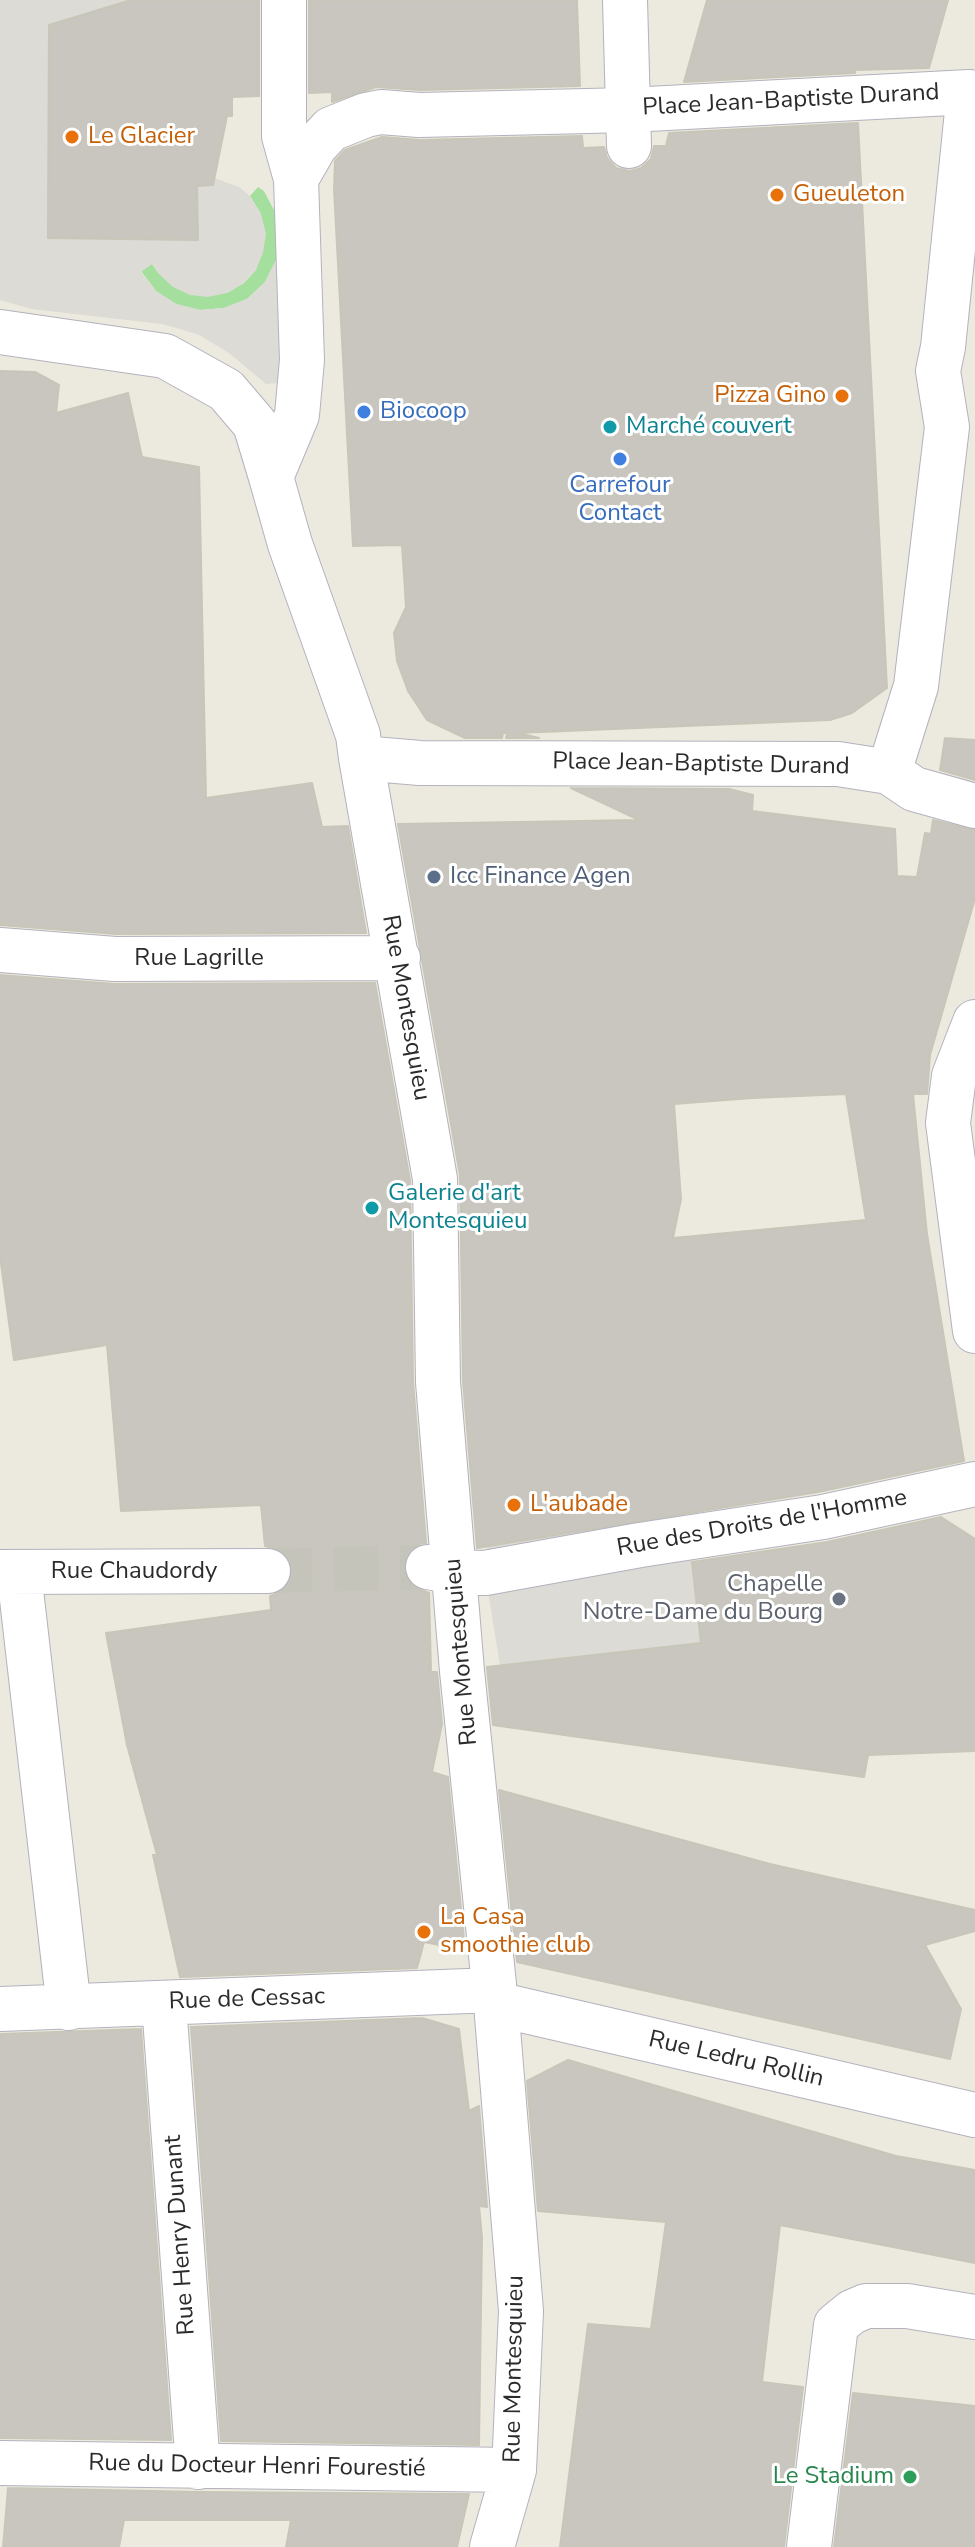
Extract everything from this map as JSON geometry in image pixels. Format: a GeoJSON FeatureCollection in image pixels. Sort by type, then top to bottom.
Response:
{"type":"FeatureCollection","features":[{"type":"Feature","properties":{"kind":"street"},"geometry":{"type":"LineString","coordinates":[[271,477],[297,415],[301,374],[296,179],[284,136],[284,0]]}},
{"type":"Feature","properties":{"kind":"street"},"geometry":{"type":"LineString","coordinates":[[625,0],[629,128]]}},
{"type":"Feature","properties":{"kind":"street","name":"Place Jean-Baptiste Durand"},"geometry":{"type":"LineString","coordinates":[[296,179],[315,146],[331,129],[381,112],[629,128],[972,76],[938,371],[947,427],[916,686],[889,772],[838,764],[420,763],[361,758]]}},
{"type":"Feature","properties":{"kind":"street"},"geometry":{"type":"LineString","coordinates":[[0,332],[165,356],[226,390],[255,424],[290,544],[358,735],[361,758]]}},
{"type":"Feature","properties":{"kind":"street","name":"Rue Montesquieu"},"geometry":{"type":"LineString","coordinates":[[361,758],[435,1179],[441,1569],[462,1671],[495,1997],[521,2311],[514,2470],[492,2547]]}},
{"type":"Feature","properties":{"kind":"street"},"geometry":{"type":"LineString","coordinates":[[889,772],[914,789],[975,806]]}},
{"type":"Feature","properties":{"kind":"street","name":"Rue Lagrille"},"geometry":{"type":"LineString","coordinates":[[0,950],[115,959],[398,958]]}},
{"type":"Feature","properties":{"kind":"street"},"geometry":{"type":"LineString","coordinates":[[975,1022],[954,1076],[948,1123],[975,1331]]}},
{"type":"Feature","properties":{"kind":"street","name":"Rue des Droits de l'Homme"},"geometry":{"type":"LineString","coordinates":[[441,1569],[485,1573],[823,1517],[975,1484]]}},
{"type":"Feature","properties":{"kind":"street","name":"Rue Chaudordy"},"geometry":{"type":"LineString","coordinates":[[10,1573],[268,1571]]}},
{"type":"Feature","properties":{"kind":"street"},"geometry":{"type":"LineString","coordinates":[[10,1573],[69,2008]]}},
{"type":"Feature","properties":{"kind":"street","name":"Rue de Cessac"},"geometry":{"type":"LineString","coordinates":[[0,2009],[495,1997]]}},
{"type":"Feature","properties":{"kind":"street","name":"Rue Ledru Rollin"},"geometry":{"type":"LineString","coordinates":[[495,1997],[975,2115]]}},
{"type":"Feature","properties":{"kind":"street","name":"Rue Henry Dunant"},"geometry":{"type":"LineString","coordinates":[[164,2004],[198,2467]]}},
{"type":"Feature","properties":{"kind":"street"},"geometry":{"type":"LineString","coordinates":[[809,2547],[836,2325],[852,2312],[866,2306],[907,2306],[975,2317]]}},
{"type":"Feature","properties":{"kind":"street","name":"Rue du Docteur Henri Fourestié"},"geometry":{"type":"LineString","coordinates":[[0,2463],[514,2470]]}},
{"type":"Feature","properties":{"kind":"green space"},"geometry":{"type":"Polygon","coordinates":[[[258,187],[264,191],[275,212],[280,236],[276,260],[265,282],[247,299],[224,308],[200,310],[176,304],[156,291],[141,271],[152,264],[159,274],[227,293],[244,283],[256,270],[261,214],[250,196],[258,187]]]}},
{"type":"Feature","properties":{"kind":"shaded area"},"geometry":{"type":"Polygon","coordinates":[[[0,0],[131,0],[49,25],[48,238],[198,239],[197,186],[213,185],[214,178],[239,187],[250,196],[261,214],[266,234],[256,270],[243,283],[227,293],[208,297],[190,295],[173,287],[152,264],[141,272],[156,291],[176,304],[200,310],[224,308],[247,299],[265,282],[276,260],[282,360],[279,383],[266,384],[229,353],[199,335],[180,329],[162,324],[31,309],[0,300],[0,0]]]}},
{"type":"Feature","properties":{"kind":"shaded area"},"geometry":{"type":"Polygon","coordinates":[[[685,1513],[692,1564],[698,1564],[704,1645],[500,1665],[485,1573],[487,1547],[685,1513]]]}},
{"type":"Feature","properties":{"kind":"building"},"geometry":{"type":"Polygon","coordinates":[[[131,0],[259,0],[259,96],[232,97],[232,116],[227,116],[213,185],[197,186],[198,240],[48,238],[49,25],[131,0]]]}},
{"type":"Feature","properties":{"kind":"building"},"geometry":{"type":"Polygon","coordinates":[[[309,0],[577,0],[580,86],[420,90],[376,87],[332,102],[332,92],[309,93],[309,0]]]}},
{"type":"Feature","properties":{"kind":"building"},"geometry":{"type":"Polygon","coordinates":[[[707,0],[948,0],[929,68],[684,82],[707,0]]]}},
{"type":"Feature","properties":{"kind":"building","name":"Marché couvert"},"geometry":{"type":"Polygon","coordinates":[[[858,123],[887,688],[852,713],[830,720],[518,733],[539,738],[506,738],[507,733],[503,733],[502,738],[465,738],[427,720],[408,691],[397,661],[394,633],[406,607],[402,545],[353,546],[335,161],[345,150],[382,137],[420,140],[582,136],[583,148],[604,147],[607,158],[616,168],[630,171],[641,168],[651,159],[654,146],[666,146],[669,133],[858,123]]]}},
{"type":"Feature","properties":{"kind":"building"},"geometry":{"type":"Polygon","coordinates":[[[0,371],[35,372],[59,385],[56,413],[128,393],[142,457],[199,467],[206,798],[312,783],[322,827],[348,826],[366,933],[116,934],[0,925],[0,371]]]}},
{"type":"Feature","properties":{"kind":"building"},"geometry":{"type":"Polygon","coordinates":[[[945,738],[975,740],[975,780],[940,770],[945,738]]]}},
{"type":"Feature","properties":{"kind":"building"},"geometry":{"type":"Polygon","coordinates":[[[571,788],[729,789],[753,795],[752,811],[895,829],[897,876],[917,877],[925,833],[931,834],[933,820],[975,830],[975,898],[930,1055],[927,1094],[913,1094],[927,1234],[964,1461],[818,1492],[477,1548],[463,1381],[460,1175],[398,824],[639,820],[571,788]],[[846,1094],[674,1104],[681,1199],[673,1238],[866,1220],[846,1094]]]}},
{"type":"Feature","properties":{"kind":"building"},"geometry":{"type":"Polygon","coordinates":[[[0,975],[115,984],[375,983],[410,1181],[413,1382],[426,1543],[409,1551],[404,1562],[404,1575],[412,1586],[429,1593],[431,1672],[437,1672],[442,1724],[432,1772],[448,1777],[465,1950],[424,1942],[417,1968],[180,1977],[153,1855],[157,1855],[127,1745],[106,1633],[271,1610],[270,1596],[281,1592],[289,1584],[293,1570],[289,1558],[281,1550],[265,1546],[261,1505],[121,1511],[107,1345],[14,1360],[0,1256],[0,975]]]}},
{"type":"Feature","properties":{"kind":"building"},"geometry":{"type":"Polygon","coordinates":[[[941,1517],[975,1539],[975,1751],[868,1755],[864,1777],[493,1725],[487,1667],[701,1643],[692,1562],[827,1542],[941,1517]]]}},
{"type":"Feature","properties":{"kind":"building"},"geometry":{"type":"Polygon","coordinates":[[[499,1790],[770,1864],[975,1910],[975,1931],[925,1945],[961,2009],[950,2059],[517,1962],[499,1790]]]}},
{"type":"Feature","properties":{"kind":"building"},"geometry":{"type":"Polygon","coordinates":[[[422,2018],[459,2029],[469,2111],[479,2106],[487,2207],[479,2206],[482,2237],[479,2445],[221,2441],[191,2027],[422,2018]]]}},
{"type":"Feature","properties":{"kind":"building"},"geometry":{"type":"Polygon","coordinates":[[[141,2029],[171,2440],[0,2438],[0,2034],[141,2029]]]}},
{"type":"Feature","properties":{"kind":"building"},"geometry":{"type":"Polygon","coordinates":[[[568,2060],[896,2156],[975,2170],[975,2263],[780,2225],[762,2382],[803,2387],[784,2547],[560,2547],[588,2324],[651,2329],[666,2222],[538,2211],[527,2081],[568,2060]]]}},
{"type":"Feature","properties":{"kind":"building","name":"Le Stadium"},"geometry":{"type":"Polygon","coordinates":[[[853,2393],[975,2406],[975,2547],[834,2547],[853,2393]]]}},
{"type":"Feature","properties":{"kind":"building"},"geometry":{"type":"Polygon","coordinates":[[[8,2488],[469,2494],[457,2547],[286,2547],[291,2520],[124,2520],[119,2547],[3,2547],[8,2488]]]}},
{"type":"Feature","properties":{"kind":"tunnel"},"geometry":{"type":"LineString","coordinates":[[268,1571],[428,1567]]}},
{"type":"Feature","properties":{"kind":"place","name":"Le Glacier"},"geometry":{"type":"Point","coordinates":[72,137]}},
{"type":"Feature","properties":{"kind":"place","name":"Gueuleton"},"geometry":{"type":"Point","coordinates":[777,195]}},
{"type":"Feature","properties":{"kind":"place","name":"Pizza Gino"},"geometry":{"type":"Point","coordinates":[842,396]}},
{"type":"Feature","properties":{"kind":"place","name":"Biocoop"},"geometry":{"type":"Point","coordinates":[364,412]}},
{"type":"Feature","properties":{"kind":"place","name":"Marché couvert"},"geometry":{"type":"Point","coordinates":[610,427]}},
{"type":"Feature","properties":{"kind":"place","name":"Carrefour Contact"},"geometry":{"type":"Point","coordinates":[620,459]}},
{"type":"Feature","properties":{"kind":"place","name":"Icc Finance Agen"},"geometry":{"type":"Point","coordinates":[434,877]}},
{"type":"Feature","properties":{"kind":"place","name":"Galerie d'art Montesquieu"},"geometry":{"type":"Point","coordinates":[372,1208]}},
{"type":"Feature","properties":{"kind":"place","name":"L'aubade"},"geometry":{"type":"Point","coordinates":[514,1505]}},
{"type":"Feature","properties":{"kind":"place","name":"Chapelle Notre-Dame du Bourg"},"geometry":{"type":"Point","coordinates":[839,1599]}},
{"type":"Feature","properties":{"kind":"place","name":"La Casa smoothie club"},"geometry":{"type":"Point","coordinates":[424,1932]}},
{"type":"Feature","properties":{"kind":"place","name":"Le Stadium"},"geometry":{"type":"Point","coordinates":[910,2477]}}]}
